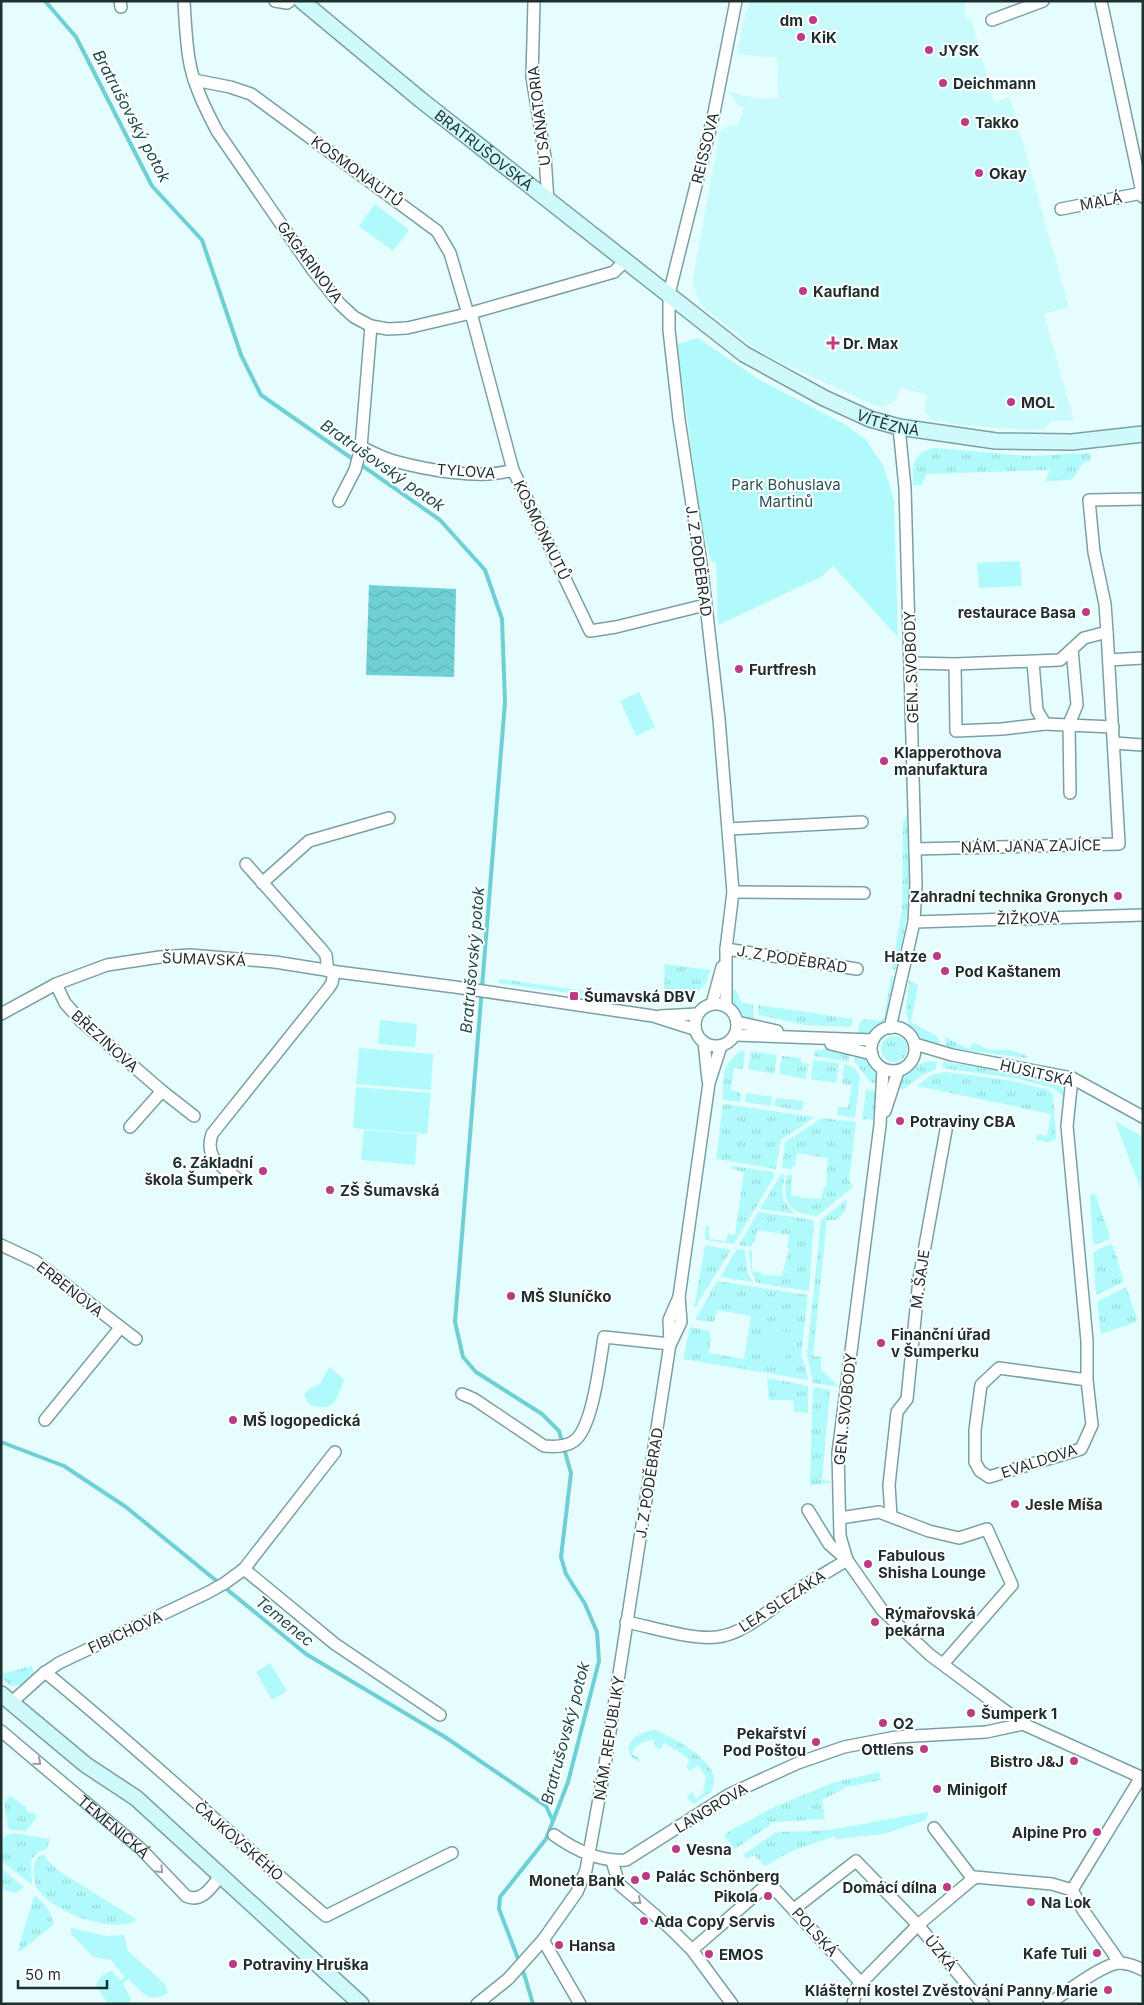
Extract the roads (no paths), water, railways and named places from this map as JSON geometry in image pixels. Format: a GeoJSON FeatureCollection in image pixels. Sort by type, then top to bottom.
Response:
{"type":"FeatureCollection","features":[{"type":"Feature","properties":{"kind":"main road","name":"BRATRUŠOVSKÁ"},"geometry":{"type":"LineString","coordinates":[[302,1],[421,100],[624,261],[669,294]]}},
{"type":"Feature","properties":{"kind":"main road","name":"VÍTĚZNÁ"},"geometry":{"type":"LineString","coordinates":[[669,294],[744,354],[824,398],[870,419],[899,427],[996,441],[1072,442],[1143,434]]}},
{"type":"Feature","properties":{"kind":"main road","name":"TEMENICKÁ"},"geometry":{"type":"LineString","coordinates":[[7,1698],[86,1765],[136,1798],[362,2004]]}},
{"type":"Feature","properties":{"kind":"street","name":"GAGARINOVA"},"geometry":{"type":"LineString","coordinates":[[184,1],[189,60],[194,80],[217,130],[312,269],[340,304],[354,317],[371,326],[388,329],[407,328],[470,313],[614,272],[624,261]]}},
{"type":"Feature","properties":{"kind":"street"},"geometry":{"type":"LineString","coordinates":[[275,1],[287,3],[290,1]]}},
{"type":"Feature","properties":{"kind":"street","name":"U SANATORIA"},"geometry":{"type":"LineString","coordinates":[[534,1],[532,77],[544,157],[548,201]]}},
{"type":"Feature","properties":{"kind":"street","name":"REISSOVA"},"geometry":{"type":"LineString","coordinates":[[669,294],[714,113],[736,1]]}},
{"type":"Feature","properties":{"kind":"street"},"geometry":{"type":"LineString","coordinates":[[992,20],[1043,1]]}},
{"type":"Feature","properties":{"kind":"street"},"geometry":{"type":"LineString","coordinates":[[1101,1],[1142,195]]}},
{"type":"Feature","properties":{"kind":"street","name":"KOSMONAUTŮ"},"geometry":{"type":"LineString","coordinates":[[194,80],[230,86],[251,94],[437,231],[450,253],[470,313],[513,470],[590,630],[616,627],[705,605]]}},
{"type":"Feature","properties":{"kind":"street","name":"MALÁ"},"geometry":{"type":"LineString","coordinates":[[1061,209],[1142,195]]}},
{"type":"Feature","properties":{"kind":"street","name":"J. Z PODĚBRAD"},"geometry":{"type":"LineString","coordinates":[[669,294],[669,330],[679,419],[702,570],[734,892],[726,949],[712,1004]]}},
{"type":"Feature","properties":{"kind":"street"},"geometry":{"type":"LineString","coordinates":[[339,500],[355,470],[360,451],[371,326]]}},
{"type":"Feature","properties":{"kind":"street","name":"GEN. SVOBODY"},"geometry":{"type":"LineString","coordinates":[[890,1028],[914,922],[916,885],[905,488],[899,427]]}},
{"type":"Feature","properties":{"kind":"street","name":"TYLOVA"},"geometry":{"type":"LineString","coordinates":[[360,451],[392,461],[460,473],[501,474],[513,470]]}},
{"type":"Feature","properties":{"kind":"street","name":"NÁM. JANA ZAJÍCE"},"geometry":{"type":"LineString","coordinates":[[915,849],[1119,844],[1105,604],[1094,552],[1089,500],[1143,499]]}},
{"type":"Feature","properties":{"kind":"street"},"geometry":{"type":"LineString","coordinates":[[911,663],[955,664],[1060,660],[1084,638],[1107,632]]}},
{"type":"Feature","properties":{"kind":"street"},"geometry":{"type":"LineString","coordinates":[[1070,793],[1069,724],[1077,705],[1072,649]]}},
{"type":"Feature","properties":{"kind":"street"},"geometry":{"type":"LineString","coordinates":[[1109,660],[1143,658]]}},
{"type":"Feature","properties":{"kind":"street"},"geometry":{"type":"LineString","coordinates":[[1033,662],[1037,710],[1045,724]]}},
{"type":"Feature","properties":{"kind":"street"},"geometry":{"type":"LineString","coordinates":[[955,664],[956,731],[1002,729],[1045,724],[1113,727]]}},
{"type":"Feature","properties":{"kind":"street"},"geometry":{"type":"LineString","coordinates":[[1114,743],[1143,745]]}},
{"type":"Feature","properties":{"kind":"street"},"geometry":{"type":"LineString","coordinates":[[262,883],[309,841],[389,818]]}},
{"type":"Feature","properties":{"kind":"street"},"geometry":{"type":"LineString","coordinates":[[728,829],[862,822]]}},
{"type":"Feature","properties":{"kind":"street"},"geometry":{"type":"LineString","coordinates":[[239,1180],[213,1158],[209,1143],[212,1134],[332,983],[331,971],[326,955],[246,864]]}},
{"type":"Feature","properties":{"kind":"street"},"geometry":{"type":"LineString","coordinates":[[734,892],[864,893]]}},
{"type":"Feature","properties":{"kind":"street","name":"ŽIŽKOVA"},"geometry":{"type":"LineString","coordinates":[[914,922],[1143,914]]}},
{"type":"Feature","properties":{"kind":"street","name":"J. Z PODĚBRAD"},"geometry":{"type":"LineString","coordinates":[[726,949],[857,969]]}},
{"type":"Feature","properties":{"kind":"street","name":"J. Z PODĚBRAD"},"geometry":{"type":"LineString","coordinates":[[726,949],[726,1006]]}},
{"type":"Feature","properties":{"kind":"street","name":"ŠUMAVSKÁ"},"geometry":{"type":"LineString","coordinates":[[1,1014],[56,984],[107,965],[190,955],[275,962],[653,1016],[694,1029]]}},
{"type":"Feature","properties":{"kind":"street","name":"BŘEZINOVA"},"geometry":{"type":"LineString","coordinates":[[56,984],[65,1003],[80,1021],[194,1116]]}},
{"type":"Feature","properties":{"kind":"street","name":"GEN. SVOBODY"},"geometry":{"type":"LineString","coordinates":[[898,997],[904,1030],[913,1039],[915,1044]]}},
{"type":"Feature","properties":{"kind":"street"},"geometry":{"type":"LineString","coordinates":[[706,1005],[726,1006],[735,1016],[737,1022],[735,1035],[721,1046],[714,1046],[704,1042],[694,1029],[697,1014],[706,1005]]}},
{"type":"Feature","properties":{"kind":"street","name":"ŠUMAVSKÁ"},"geometry":{"type":"LineString","coordinates":[[653,1016],[697,1014]]}},
{"type":"Feature","properties":{"kind":"street"},"geometry":{"type":"LineString","coordinates":[[737,1022],[872,1054]]}},
{"type":"Feature","properties":{"kind":"street"},"geometry":{"type":"LineString","coordinates":[[904,1030],[890,1028],[877,1034],[871,1046],[874,1061],[883,1069],[898,1071],[910,1064],[914,1057],[915,1044]]}},
{"type":"Feature","properties":{"kind":"street"},"geometry":{"type":"LineString","coordinates":[[735,1035],[873,1040]]}},
{"type":"Feature","properties":{"kind":"street","name":"J. Z PODĚBRAD"},"geometry":{"type":"LineString","coordinates":[[704,1042],[708,1083]]}},
{"type":"Feature","properties":{"kind":"street","name":"HUSITSKÁ"},"geometry":{"type":"LineString","coordinates":[[915,1044],[952,1055],[1072,1078],[1143,1117]]}},
{"type":"Feature","properties":{"kind":"street","name":"J. Z PODĚBRAD"},"geometry":{"type":"LineString","coordinates":[[626,1622],[670,1344],[669,1320],[679,1297],[708,1083],[721,1046]]}},
{"type":"Feature","properties":{"kind":"street","name":"HUSITSKÁ"},"geometry":{"type":"LineString","coordinates":[[914,1057],[952,1055]]}},
{"type":"Feature","properties":{"kind":"street","name":"GEN. SVOBODY"},"geometry":{"type":"LineString","coordinates":[[883,1069],[880,1124],[838,1453],[840,1536],[847,1560],[882,1610],[930,1655],[1023,1724],[1142,1778]]}},
{"type":"Feature","properties":{"kind":"street","name":"GEN. SVOBODY"},"geometry":{"type":"LineString","coordinates":[[880,1124],[898,1071]]}},
{"type":"Feature","properties":{"kind":"street","name":"EVALDOVA"},"geometry":{"type":"LineString","coordinates":[[1072,1078],[1067,1126],[1087,1341],[1087,1380],[1092,1426],[1082,1448],[989,1478],[980,1471],[976,1462],[975,1430],[981,1386],[999,1368],[1087,1380]]}},
{"type":"Feature","properties":{"kind":"street"},"geometry":{"type":"LineString","coordinates":[[130,1127],[162,1091]]}},
{"type":"Feature","properties":{"kind":"street","name":"M. ŠAJE"},"geometry":{"type":"LineString","coordinates":[[891,1516],[889,1485],[897,1412],[907,1399],[918,1279],[946,1130]]}},
{"type":"Feature","properties":{"kind":"street","name":"ERBENOVA"},"geometry":{"type":"LineString","coordinates":[[1,1245],[35,1261],[136,1339]]}},
{"type":"Feature","properties":{"kind":"street"},"geometry":{"type":"LineString","coordinates":[[45,1420],[120,1328]]}},
{"type":"Feature","properties":{"kind":"street"},"geometry":{"type":"LineString","coordinates":[[462,1394],[474,1399],[544,1446],[556,1447],[572,1443],[583,1432],[589,1417],[604,1336],[670,1344]]}},
{"type":"Feature","properties":{"kind":"street","name":"FIBICHOVA"},"geometry":{"type":"LineString","coordinates":[[7,1698],[59,1663],[221,1585],[244,1569],[335,1452]]}},
{"type":"Feature","properties":{"kind":"street"},"geometry":{"type":"LineString","coordinates":[[808,1510],[829,1544],[847,1560]]}},
{"type":"Feature","properties":{"kind":"street"},"geometry":{"type":"LineString","coordinates":[[840,1518],[879,1512],[929,1531],[958,1538],[987,1529],[1012,1585],[943,1664]]}},
{"type":"Feature","properties":{"kind":"street","name":"LEA SLEZAKA"},"geometry":{"type":"LineString","coordinates":[[626,1622],[701,1637],[727,1635],[744,1627],[799,1589],[847,1560]]}},
{"type":"Feature","properties":{"kind":"street"},"geometry":{"type":"LineString","coordinates":[[244,1569],[335,1644],[440,1715]]}},
{"type":"Feature","properties":{"kind":"street","name":"NÁM. REPUBLIKY"},"geometry":{"type":"LineString","coordinates":[[590,1854],[626,1622]]}},
{"type":"Feature","properties":{"kind":"street","name":"ČAJKOVSKÉHO"},"geometry":{"type":"LineString","coordinates":[[45,1672],[119,1734],[245,1847],[326,1916],[452,1853]]}},
{"type":"Feature","properties":{"kind":"street","name":"LANGROVA"},"geometry":{"type":"LineString","coordinates":[[612,1861],[626,1860],[730,1794],[798,1763],[844,1748],[896,1737],[986,1732],[1023,1724]]}},
{"type":"Feature","properties":{"kind":"street","name":"TEMENICKÁ"},"geometry":{"type":"LineString","coordinates":[[1,1731],[141,1849],[186,1896],[196,1898],[203,1896],[221,1875]]}},
{"type":"Feature","properties":{"kind":"street"},"geometry":{"type":"LineString","coordinates":[[1072,1890],[1142,1778]]}},
{"type":"Feature","properties":{"kind":"street"},"geometry":{"type":"LineString","coordinates":[[934,1828],[973,1879]]}},
{"type":"Feature","properties":{"kind":"street"},"geometry":{"type":"LineString","coordinates":[[554,1836],[566,1844],[612,1861],[619,1884],[672,1929],[692,1950],[732,2004]]}},
{"type":"Feature","properties":{"kind":"street"},"geometry":{"type":"LineString","coordinates":[[477,2004],[496,1990],[543,1940],[577,1892],[590,1854]]}},
{"type":"Feature","properties":{"kind":"street","name":"ÚZKÁ"},"geometry":{"type":"LineString","coordinates":[[794,1909],[856,1861],[918,1925],[983,2004]]}},
{"type":"Feature","properties":{"kind":"street"},"geometry":{"type":"LineString","coordinates":[[853,2004],[857,1987],[861,1982],[918,1925],[975,1877],[1052,1884],[1072,1890],[1083,1910],[1120,1963]]}},
{"type":"Feature","properties":{"kind":"street","name":"POLSKÁ"},"geometry":{"type":"LineString","coordinates":[[692,1950],[769,1883],[861,1982]]}},
{"type":"Feature","properties":{"kind":"street"},"geometry":{"type":"LineString","coordinates":[[543,1940],[580,2004]]}},
{"type":"Feature","properties":{"kind":"street"},"geometry":{"type":"LineString","coordinates":[[1049,2004],[1106,1968],[1120,1963],[1136,1966],[1143,1970]]}},
{"type":"Feature","properties":{"kind":"water"},"geometry":{"type":"Polygon","coordinates":[[[369,585],[456,589],[454,677],[366,675],[369,585]]]}},
{"type":"Feature","properties":{"kind":"waterway","name":"Bratrušovský potok"},"geometry":{"type":"LineString","coordinates":[[45,1],[76,37],[152,186],[202,240],[241,355],[261,395],[440,520],[485,570],[502,619],[505,702],[455,1322],[463,1357],[476,1372],[542,1414],[559,1431],[571,1473],[561,1557],[566,1574],[585,1604],[597,1632],[599,1661],[568,1782],[546,1839],[500,1897],[499,1909],[525,1977],[533,2004]]}},
{"type":"Feature","properties":{"kind":"waterway","name":"Temenec"},"geometry":{"type":"LineString","coordinates":[[1,1442],[64,1466],[126,1507],[306,1654],[445,1737],[546,1806],[552,1819]]}},
{"type":"Feature","properties":{"kind":"place","name":"dm"},"geometry":{"type":"Point","coordinates":[813,20]}},
{"type":"Feature","properties":{"kind":"place","name":"KiK"},"geometry":{"type":"Point","coordinates":[801,37]}},
{"type":"Feature","properties":{"kind":"place","name":"JYSK"},"geometry":{"type":"Point","coordinates":[929,50]}},
{"type":"Feature","properties":{"kind":"place","name":"Deichmann"},"geometry":{"type":"Point","coordinates":[943,83]}},
{"type":"Feature","properties":{"kind":"place","name":"Takko"},"geometry":{"type":"Point","coordinates":[965,122]}},
{"type":"Feature","properties":{"kind":"place","name":"Okay"},"geometry":{"type":"Point","coordinates":[979,173]}},
{"type":"Feature","properties":{"kind":"place","name":"Kaufland"},"geometry":{"type":"Point","coordinates":[803,291]}},
{"type":"Feature","properties":{"kind":"place","name":"Dr. Max"},"geometry":{"type":"Point","coordinates":[833,343]}},
{"type":"Feature","properties":{"kind":"place","name":"MOL"},"geometry":{"type":"Point","coordinates":[1011,402]}},
{"type":"Feature","properties":{"kind":"place","name":"restaurace Basa"},"geometry":{"type":"Point","coordinates":[1086,612]}},
{"type":"Feature","properties":{"kind":"place","name":"Furtfresh"},"geometry":{"type":"Point","coordinates":[739,669]}},
{"type":"Feature","properties":{"kind":"place","name":"Klapperothova manufaktura"},"geometry":{"type":"Point","coordinates":[884,761]}},
{"type":"Feature","properties":{"kind":"place","name":"Zahradní technika Gronych"},"geometry":{"type":"Point","coordinates":[1118,896]}},
{"type":"Feature","properties":{"kind":"place","name":"Hatze"},"geometry":{"type":"Point","coordinates":[937,956]}},
{"type":"Feature","properties":{"kind":"place","name":"Pod Kaštanem"},"geometry":{"type":"Point","coordinates":[945,971]}},
{"type":"Feature","properties":{"kind":"place","name":"Šumavská DBV"},"geometry":{"type":"Point","coordinates":[574,996]}},
{"type":"Feature","properties":{"kind":"place","name":"Potraviny CBA"},"geometry":{"type":"Point","coordinates":[900,1121]}},
{"type":"Feature","properties":{"kind":"place","name":"6. Základní škola Šumperk"},"geometry":{"type":"Point","coordinates":[263,1171]}},
{"type":"Feature","properties":{"kind":"place","name":"ZŠ Šumavská"},"geometry":{"type":"Point","coordinates":[330,1190]}},
{"type":"Feature","properties":{"kind":"place","name":"MŠ Sluníčko"},"geometry":{"type":"Point","coordinates":[511,1296]}},
{"type":"Feature","properties":{"kind":"place","name":"Finanční úřad v Šumperku"},"geometry":{"type":"Point","coordinates":[881,1343]}},
{"type":"Feature","properties":{"kind":"place","name":"MŠ logopedická"},"geometry":{"type":"Point","coordinates":[233,1420]}},
{"type":"Feature","properties":{"kind":"place","name":"Jesle Míša"},"geometry":{"type":"Point","coordinates":[1015,1504]}},
{"type":"Feature","properties":{"kind":"place","name":"Fabulous Shisha Lounge"},"geometry":{"type":"Point","coordinates":[868,1564]}},
{"type":"Feature","properties":{"kind":"place","name":"Rýmařovská pekárna"},"geometry":{"type":"Point","coordinates":[875,1622]}},
{"type":"Feature","properties":{"kind":"place","name":"Šumperk 1"},"geometry":{"type":"Point","coordinates":[971,1713]}},
{"type":"Feature","properties":{"kind":"place","name":"O2"},"geometry":{"type":"Point","coordinates":[883,1723]}},
{"type":"Feature","properties":{"kind":"place","name":"Pekařství Pod Poštou"},"geometry":{"type":"Point","coordinates":[816,1742]}},
{"type":"Feature","properties":{"kind":"place","name":"Ottlens"},"geometry":{"type":"Point","coordinates":[924,1749]}},
{"type":"Feature","properties":{"kind":"place","name":"Bistro J&J"},"geometry":{"type":"Point","coordinates":[1074,1761]}},
{"type":"Feature","properties":{"kind":"place","name":"Minigolf"},"geometry":{"type":"Point","coordinates":[937,1789]}},
{"type":"Feature","properties":{"kind":"place","name":"Alpine Pro"},"geometry":{"type":"Point","coordinates":[1097,1832]}},
{"type":"Feature","properties":{"kind":"place","name":"Vesna"},"geometry":{"type":"Point","coordinates":[676,1849]}},
{"type":"Feature","properties":{"kind":"place","name":"Palác Schönberg"},"geometry":{"type":"Point","coordinates":[646,1876]}},
{"type":"Feature","properties":{"kind":"place","name":"Moneta Bank"},"geometry":{"type":"Point","coordinates":[635,1880]}},
{"type":"Feature","properties":{"kind":"place","name":"Domácí dílna"},"geometry":{"type":"Point","coordinates":[947,1887]}},
{"type":"Feature","properties":{"kind":"place","name":"Pikola"},"geometry":{"type":"Point","coordinates":[768,1896]}},
{"type":"Feature","properties":{"kind":"place","name":"Na Lok"},"geometry":{"type":"Point","coordinates":[1031,1902]}},
{"type":"Feature","properties":{"kind":"place","name":"Ada Copy Servis"},"geometry":{"type":"Point","coordinates":[644,1921]}},
{"type":"Feature","properties":{"kind":"place","name":"Hansa"},"geometry":{"type":"Point","coordinates":[559,1945]}},
{"type":"Feature","properties":{"kind":"place","name":"Kafe Tuli"},"geometry":{"type":"Point","coordinates":[1097,1953]}},
{"type":"Feature","properties":{"kind":"place","name":"EMOS"},"geometry":{"type":"Point","coordinates":[709,1954]}},
{"type":"Feature","properties":{"kind":"place","name":"Potraviny Hruška"},"geometry":{"type":"Point","coordinates":[233,1964]}},
{"type":"Feature","properties":{"kind":"place","name":"Klášterní kostel Zvěstování Panny Marie"},"geometry":{"type":"Point","coordinates":[1108,1990]}},
{"type":"Feature","properties":{"kind":"park label","name":"Park Bohuslava Martinů"},"geometry":{"type":"Point","coordinates":[786,492]}}]}
